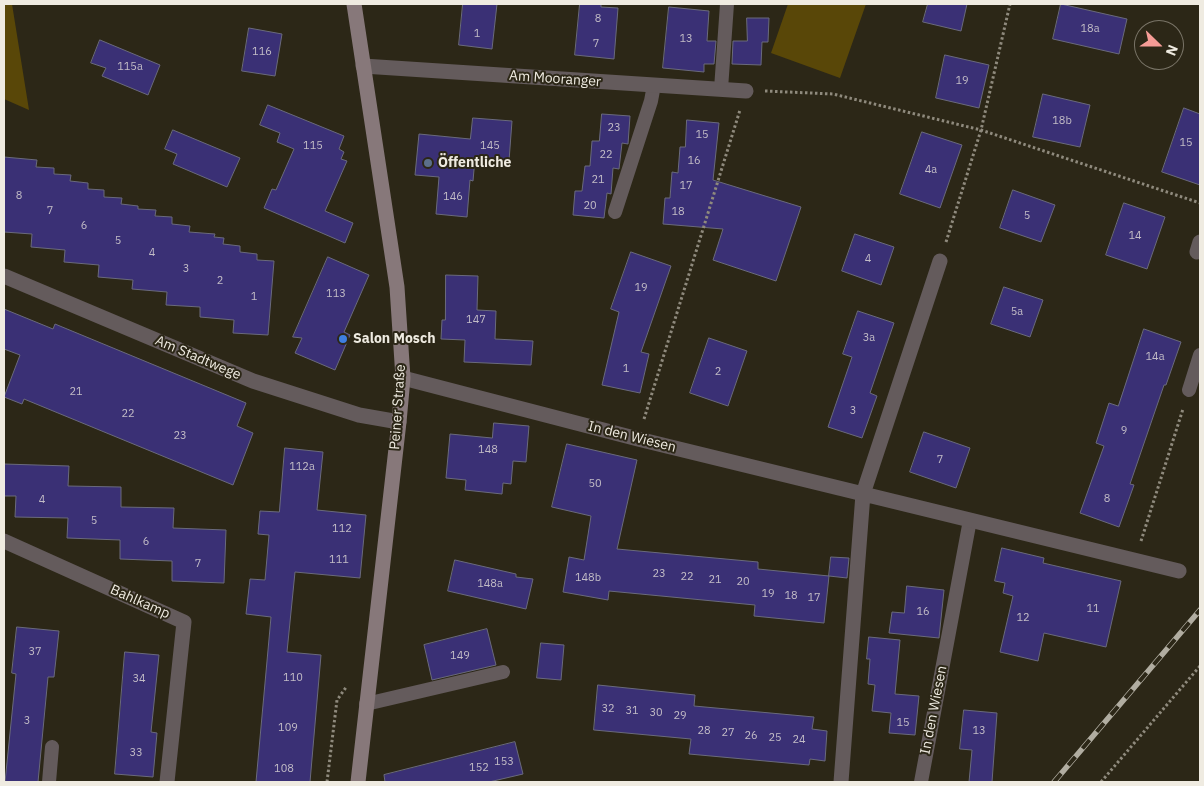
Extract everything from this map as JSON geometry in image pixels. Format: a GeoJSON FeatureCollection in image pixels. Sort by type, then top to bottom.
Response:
{"type":"FeatureCollection","features":[{"type":"Feature","properties":{"kind":"main road","name":"Peiner Straße"},"geometry":{"type":"LineString","coordinates":[[354,4],[397,288],[403,378],[358,782]]}},
{"type":"Feature","properties":{"kind":"street","name":"Am Mooranger"},"geometry":{"type":"LineString","coordinates":[[363,66],[746,91]]}},
{"type":"Feature","properties":{"kind":"street"},"geometry":{"type":"LineString","coordinates":[[841,782],[863,494],[940,262]]}},
{"type":"Feature","properties":{"kind":"street","name":"Am Stadtwege"},"geometry":{"type":"LineString","coordinates":[[4,276],[253,381],[359,415],[399,422]]}},
{"type":"Feature","properties":{"kind":"street","name":"In den Wiesen"},"geometry":{"type":"LineString","coordinates":[[403,378],[638,439],[1179,571]]}},
{"type":"Feature","properties":{"kind":"street","name":"Bahlkamp"},"geometry":{"type":"LineString","coordinates":[[4,541],[184,622],[167,782]]}},
{"type":"Feature","properties":{"kind":"lane"},"geometry":{"type":"LineString","coordinates":[[721,89],[726,4]]}},
{"type":"Feature","properties":{"kind":"lane"},"geometry":{"type":"LineString","coordinates":[[614,212],[651,101],[654,85]]}},
{"type":"Feature","properties":{"kind":"lane"},"geometry":{"type":"LineString","coordinates":[[1189,390],[1200,355]]}},
{"type":"Feature","properties":{"kind":"lane","name":"In den Wiesen"},"geometry":{"type":"LineString","coordinates":[[920,782],[970,520]]}},
{"type":"Feature","properties":{"kind":"lane"},"geometry":{"type":"LineString","coordinates":[[366,704],[503,672]]}},
{"type":"Feature","properties":{"kind":"lane"},"geometry":{"type":"LineString","coordinates":[[49,782],[52,747]]}},
{"type":"Feature","properties":{"kind":"path"},"geometry":{"type":"LineString","coordinates":[[940,262],[980,130],[1010,4]]}},
{"type":"Feature","properties":{"kind":"path"},"geometry":{"type":"LineString","coordinates":[[638,439],[746,91],[833,94],[980,130],[1200,203]]}},
{"type":"Feature","properties":{"kind":"path"},"geometry":{"type":"LineString","coordinates":[[1135,560],[1189,390]]}},
{"type":"Feature","properties":{"kind":"path"},"geometry":{"type":"LineString","coordinates":[[1101,782],[1200,666]]}},
{"type":"Feature","properties":{"kind":"path"},"geometry":{"type":"LineString","coordinates":[[327,782],[337,700],[347,686]]}},
{"type":"Feature","properties":{"kind":"shaded area"},"geometry":{"type":"Polygon","coordinates":[[[4,4],[12,4],[29,110],[4,99],[4,4]]]}},
{"type":"Feature","properties":{"kind":"shaded area"},"geometry":{"type":"Polygon","coordinates":[[[788,4],[866,4],[840,78],[771,53],[788,4]]]}},
{"type":"Feature","properties":{"kind":"building"},"geometry":{"type":"Polygon","coordinates":[[[463,4],[497,4],[492,49],[459,45],[463,4]]]}},
{"type":"Feature","properties":{"kind":"building"},"geometry":{"type":"Polygon","coordinates":[[[580,4],[601,4],[601,7],[618,8],[614,59],[575,55],[580,4]]]}},
{"type":"Feature","properties":{"kind":"building"},"geometry":{"type":"Polygon","coordinates":[[[928,4],[967,4],[961,31],[923,22],[928,4]]]}},
{"type":"Feature","properties":{"kind":"building"},"geometry":{"type":"Polygon","coordinates":[[[1061,4],[1127,19],[1119,54],[1053,39],[1061,4]]]}},
{"type":"Feature","properties":{"kind":"building"},"geometry":{"type":"Polygon","coordinates":[[[669,7],[709,11],[707,41],[716,41],[714,64],[704,64],[704,72],[663,68],[669,7]]]}},
{"type":"Feature","properties":{"kind":"building"},"geometry":{"type":"Polygon","coordinates":[[[747,18],[769,18],[768,42],[762,42],[761,65],[732,64],[733,41],[747,41],[747,18]]]}},
{"type":"Feature","properties":{"kind":"building"},"geometry":{"type":"Polygon","coordinates":[[[249,28],[282,34],[275,76],[242,71],[249,28]]]}},
{"type":"Feature","properties":{"kind":"building"},"geometry":{"type":"Polygon","coordinates":[[[100,40],[160,65],[148,95],[102,76],[106,68],[91,63],[100,40]]]}},
{"type":"Feature","properties":{"kind":"building"},"geometry":{"type":"Polygon","coordinates":[[[945,55],[989,65],[979,108],[936,98],[945,55]]]}},
{"type":"Feature","properties":{"kind":"building"},"geometry":{"type":"Polygon","coordinates":[[[1043,94],[1090,105],[1080,147],[1033,137],[1043,94]]]}},
{"type":"Feature","properties":{"kind":"building"},"geometry":{"type":"Polygon","coordinates":[[[268,105],[344,136],[339,149],[344,152],[341,159],[347,161],[325,211],[353,223],[345,243],[264,208],[272,189],[276,190],[294,149],[277,142],[280,133],[260,125],[268,105]]]}},
{"type":"Feature","properties":{"kind":"building"},"geometry":{"type":"Polygon","coordinates":[[[1184,108],[1200,114],[1200,185],[1162,172],[1184,108]]]}},
{"type":"Feature","properties":{"kind":"building"},"geometry":{"type":"Polygon","coordinates":[[[602,114],[630,116],[628,144],[622,143],[619,169],[613,168],[611,194],[607,193],[604,218],[573,215],[575,191],[582,191],[585,166],[590,166],[592,141],[599,141],[602,114]]]}},
{"type":"Feature","properties":{"kind":"building"},"geometry":{"type":"Polygon","coordinates":[[[473,118],[512,121],[509,161],[475,158],[473,181],[470,180],[467,217],[436,214],[439,177],[415,175],[419,134],[470,139],[473,118]]]}},
{"type":"Feature","properties":{"kind":"building"},"geometry":{"type":"Polygon","coordinates":[[[687,120],[719,123],[713,180],[801,207],[776,281],[713,260],[723,229],[663,224],[665,198],[670,198],[672,172],[678,173],[680,147],[685,147],[687,120]]]}},
{"type":"Feature","properties":{"kind":"building"},"geometry":{"type":"Polygon","coordinates":[[[173,130],[240,158],[227,187],[173,164],[177,154],[165,149],[173,130]]]}},
{"type":"Feature","properties":{"kind":"building"},"geometry":{"type":"Polygon","coordinates":[[[922,132],[962,145],[940,208],[900,194],[922,132]]]}},
{"type":"Feature","properties":{"kind":"building"},"geometry":{"type":"Polygon","coordinates":[[[4,157],[37,160],[36,167],[54,168],[54,174],[71,175],[70,181],[88,183],[88,189],[104,190],[104,197],[122,198],[121,204],[138,206],[138,209],[156,210],[155,216],[172,217],[172,224],[190,226],[189,232],[215,234],[214,237],[224,238],[223,244],[240,246],[240,252],[257,254],[257,260],[274,261],[268,335],[233,333],[234,320],[200,317],[200,307],[166,305],[167,292],[132,289],[133,280],[98,277],[99,265],[64,262],[65,250],[31,247],[32,234],[4,232],[4,157]]]}},
{"type":"Feature","properties":{"kind":"building"},"geometry":{"type":"Polygon","coordinates":[[[1013,190],[1055,205],[1041,242],[1000,228],[1013,190]]]}},
{"type":"Feature","properties":{"kind":"building"},"geometry":{"type":"Polygon","coordinates":[[[1124,203],[1165,217],[1147,269],[1106,255],[1124,203]]]}},
{"type":"Feature","properties":{"kind":"building"},"geometry":{"type":"Polygon","coordinates":[[[855,234],[894,247],[881,285],[842,271],[855,234]]]}},
{"type":"Feature","properties":{"kind":"building"},"geometry":{"type":"Polygon","coordinates":[[[631,252],[671,266],[641,352],[649,354],[640,393],[602,385],[619,312],[611,309],[631,252]]]}},
{"type":"Feature","properties":{"kind":"building"},"geometry":{"type":"Polygon","coordinates":[[[328,257],[369,275],[344,332],[350,335],[335,370],[295,353],[302,338],[293,337],[328,257]]]}},
{"type":"Feature","properties":{"kind":"building"},"geometry":{"type":"Polygon","coordinates":[[[446,275],[478,276],[477,310],[496,311],[495,339],[533,341],[531,365],[464,362],[465,340],[441,339],[442,320],[445,320],[446,275]]]}},
{"type":"Feature","properties":{"kind":"building"},"geometry":{"type":"Polygon","coordinates":[[[1004,287],[1043,300],[1030,337],[991,324],[1004,287]]]}},
{"type":"Feature","properties":{"kind":"building"},"geometry":{"type":"Polygon","coordinates":[[[4,309],[53,329],[55,324],[246,403],[237,426],[253,433],[233,485],[24,399],[22,404],[4,397],[20,355],[4,349],[4,309]]]}},
{"type":"Feature","properties":{"kind":"building"},"geometry":{"type":"Polygon","coordinates":[[[858,311],[894,323],[870,393],[877,396],[862,438],[828,427],[852,357],[843,354],[858,311]]]}},
{"type":"Feature","properties":{"kind":"building"},"geometry":{"type":"Polygon","coordinates":[[[1144,329],[1181,342],[1130,484],[1134,485],[1119,527],[1080,513],[1104,446],[1096,443],[1109,403],[1118,406],[1144,329]]]}},
{"type":"Feature","properties":{"kind":"building"},"geometry":{"type":"Polygon","coordinates":[[[709,338],[747,351],[728,406],[690,393],[709,338]]]}},
{"type":"Feature","properties":{"kind":"building"},"geometry":{"type":"Polygon","coordinates":[[[494,423],[529,426],[526,462],[513,461],[511,484],[503,483],[502,494],[465,490],[466,480],[446,478],[450,434],[492,438],[494,423]]]}},
{"type":"Feature","properties":{"kind":"building"},"geometry":{"type":"Polygon","coordinates":[[[924,432],[970,448],[956,488],[910,472],[924,432]]]}},
{"type":"Feature","properties":{"kind":"building"},"geometry":{"type":"Polygon","coordinates":[[[567,444],[637,460],[617,549],[758,562],[758,569],[829,576],[824,623],[754,616],[755,605],[609,591],[608,600],[563,592],[569,557],[584,560],[591,516],[552,507],[567,444]]]}},
{"type":"Feature","properties":{"kind":"building"},"geometry":{"type":"Polygon","coordinates":[[[285,448],[323,452],[317,510],[366,515],[360,578],[295,572],[287,652],[321,655],[310,782],[256,782],[271,617],[246,614],[250,579],[265,580],[269,535],[258,534],[260,511],[279,512],[285,448]]]}},
{"type":"Feature","properties":{"kind":"building"},"geometry":{"type":"Polygon","coordinates":[[[4,464],[69,466],[68,486],[121,487],[121,507],[174,508],[173,528],[226,530],[224,583],[172,581],[172,561],[120,559],[120,540],[67,538],[68,518],[15,517],[16,496],[4,496],[4,464]]]}},
{"type":"Feature","properties":{"kind":"building"},"geometry":{"type":"Polygon","coordinates":[[[1002,548],[1044,558],[1043,563],[1121,581],[1106,647],[1044,633],[1038,661],[1000,652],[1013,596],[1003,593],[1005,583],[995,581],[1002,548]]]}},
{"type":"Feature","properties":{"kind":"building"},"geometry":{"type":"Polygon","coordinates":[[[831,557],[849,558],[847,578],[829,576],[831,557]]]}},
{"type":"Feature","properties":{"kind":"building"},"geometry":{"type":"Polygon","coordinates":[[[455,560],[516,574],[516,577],[533,579],[526,609],[448,591],[455,560]]]}},
{"type":"Feature","properties":{"kind":"building"},"geometry":{"type":"Polygon","coordinates":[[[907,586],[944,590],[939,638],[889,633],[892,612],[904,613],[907,586]]]}},
{"type":"Feature","properties":{"kind":"building"},"geometry":{"type":"Polygon","coordinates":[[[17,627],[59,631],[54,677],[48,677],[38,782],[5,782],[16,674],[12,673],[17,627]]]}},
{"type":"Feature","properties":{"kind":"building"},"geometry":{"type":"Polygon","coordinates":[[[487,629],[496,665],[432,680],[424,645],[487,629]]]}},
{"type":"Feature","properties":{"kind":"building"},"geometry":{"type":"Polygon","coordinates":[[[869,637],[900,640],[895,694],[919,696],[915,735],[889,733],[891,713],[872,711],[875,685],[868,684],[870,659],[867,659],[869,637]]]}},
{"type":"Feature","properties":{"kind":"building"},"geometry":{"type":"Polygon","coordinates":[[[541,643],[564,645],[561,680],[537,678],[541,643]]]}},
{"type":"Feature","properties":{"kind":"building"},"geometry":{"type":"Polygon","coordinates":[[[125,652],[159,655],[151,732],[157,733],[153,777],[115,774],[125,652]]]}},
{"type":"Feature","properties":{"kind":"building"},"geometry":{"type":"Polygon","coordinates":[[[598,685],[695,695],[694,706],[814,717],[812,729],[827,731],[825,761],[810,759],[809,765],[689,754],[691,739],[594,730],[598,685]]]}},
{"type":"Feature","properties":{"kind":"building"},"geometry":{"type":"Polygon","coordinates":[[[964,710],[997,713],[992,782],[969,782],[972,750],[960,749],[964,710]]]}},
{"type":"Feature","properties":{"kind":"building"},"geometry":{"type":"Polygon","coordinates":[[[515,742],[523,774],[489,782],[385,782],[384,775],[515,742]]]}},
{"type":"Feature","properties":{"kind":"railway"},"geometry":{"type":"LineString","coordinates":[[1054,782],[1200,610]]}},
{"type":"Feature","properties":{"kind":"place","name":"Öffentliche"},"geometry":{"type":"Point","coordinates":[428,163]}},
{"type":"Feature","properties":{"kind":"place","name":"Salon Mosch"},"geometry":{"type":"Point","coordinates":[343,339]}}]}
